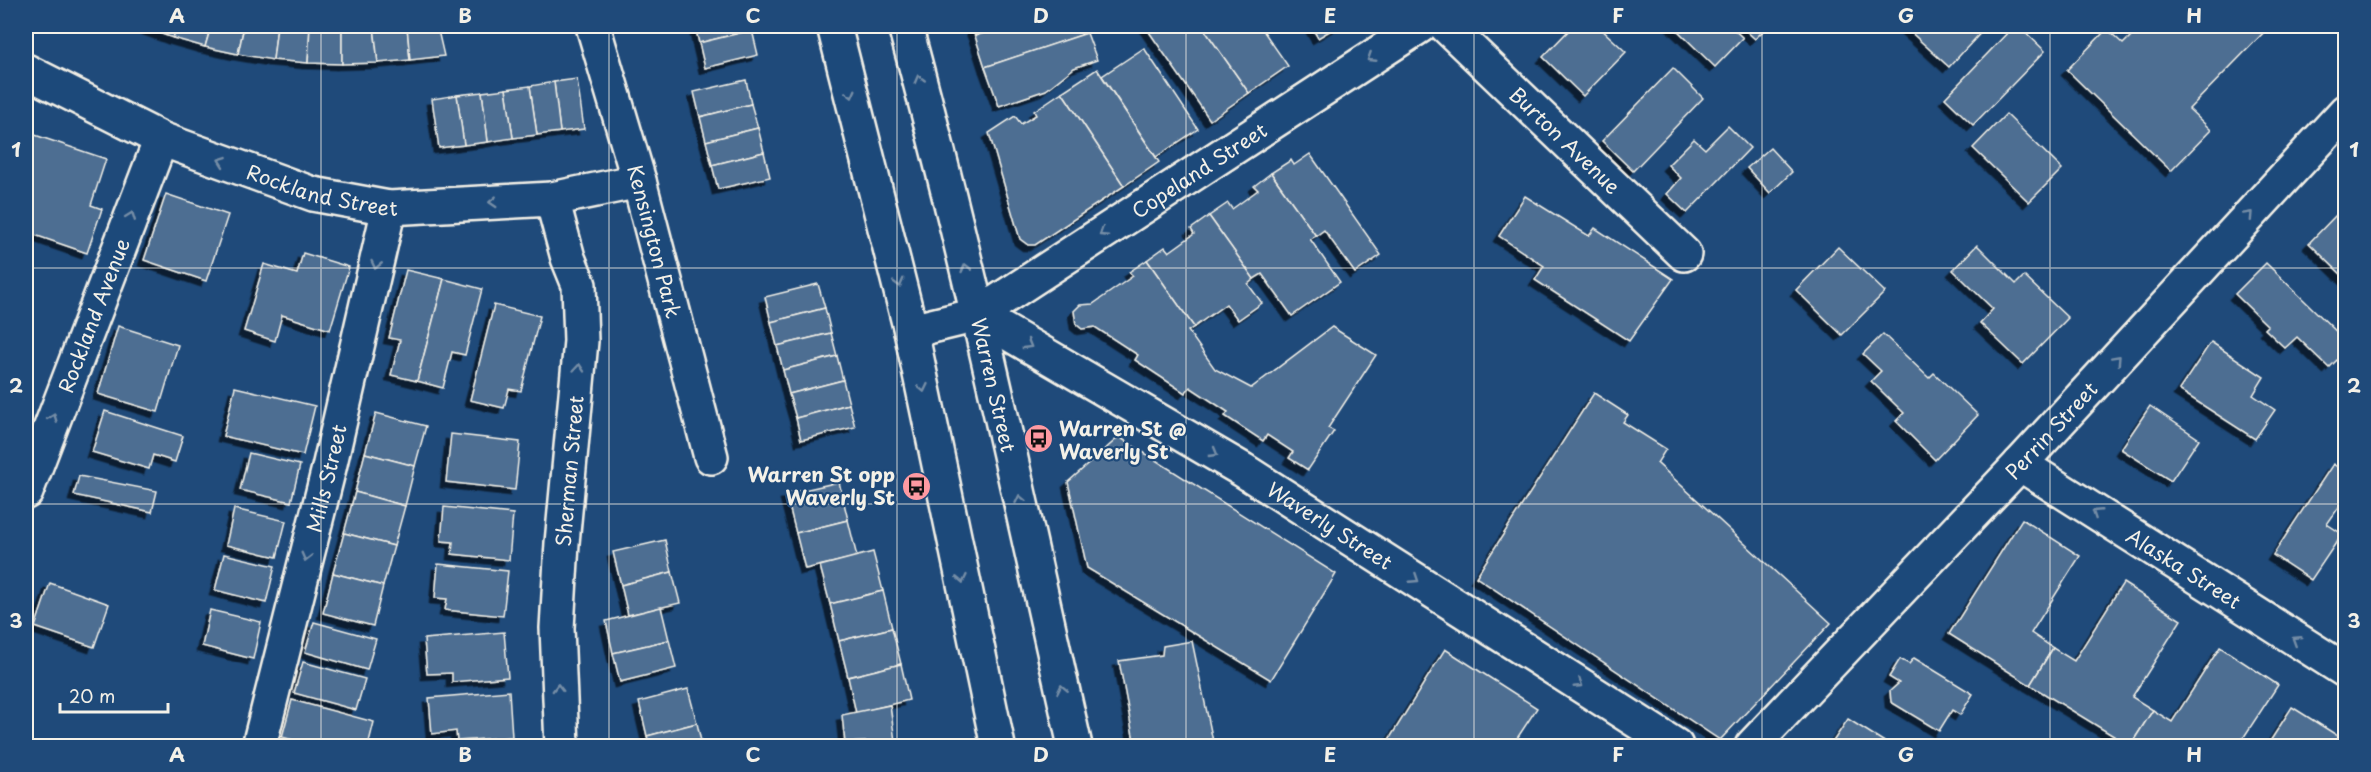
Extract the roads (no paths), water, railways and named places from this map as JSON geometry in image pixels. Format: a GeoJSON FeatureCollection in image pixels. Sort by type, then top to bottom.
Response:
{"type":"FeatureCollection","features":[{"type":"Feature","properties":{"kind":"street","name":"Kensington Park"},"geometry":{"type":"LineString","coordinates":[[593,26],[639,181],[711,457]]}},
{"type":"Feature","properties":{"kind":"street"},"geometry":{"type":"LineString","coordinates":[[834,26],[911,331],[998,747]]}},
{"type":"Feature","properties":{"kind":"street","name":"Warren Street"},"geometry":{"type":"LineString","coordinates":[[905,26],[941,160],[1075,747]]}},
{"type":"Feature","properties":{"kind":"street","name":"Copeland Street"},"geometry":{"type":"LineString","coordinates":[[911,331],[977,315],[1420,26]]}},
{"type":"Feature","properties":{"kind":"street","name":"Burton Avenue"},"geometry":{"type":"LineString","coordinates":[[1446,26],[1684,254]]}},
{"type":"Feature","properties":{"kind":"street","name":"Rockland Street"},"geometry":{"type":"LineString","coordinates":[[26,71],[161,140],[314,195],[389,208],[552,199],[639,181]]}},
{"type":"Feature","properties":{"kind":"street","name":"Perrin Street"},"geometry":{"type":"LineString","coordinates":[[1752,747],[2020,464],[2346,111]]}},
{"type":"Feature","properties":{"kind":"street","name":"Rockland Avenue"},"geometry":{"type":"LineString","coordinates":[[26,492],[161,140]]}},
{"type":"Feature","properties":{"kind":"street","name":"Sherman Street"},"geometry":{"type":"LineString","coordinates":[[552,199],[568,258],[579,285],[581,341],[562,543],[557,628],[562,747]]}},
{"type":"Feature","properties":{"kind":"street","name":"Mills Street"},"geometry":{"type":"LineString","coordinates":[[259,747],[329,468],[389,208]]}},
{"type":"Feature","properties":{"kind":"street","name":"Waverly Street"},"geometry":{"type":"LineString","coordinates":[[977,315],[1243,470],[1677,747]]}},
{"type":"Feature","properties":{"kind":"street","name":"Alaska Street"},"geometry":{"type":"LineString","coordinates":[[2020,464],[2346,671]]}},
{"type":"Feature","properties":{"kind":"place","name":"Warren St @ Waverly St"},"geometry":{"type":"Point","coordinates":[1038,439]}},
{"type":"Feature","properties":{"kind":"place","name":"Warren St opp Waverly St"},"geometry":{"type":"Point","coordinates":[916,486]}}]}
